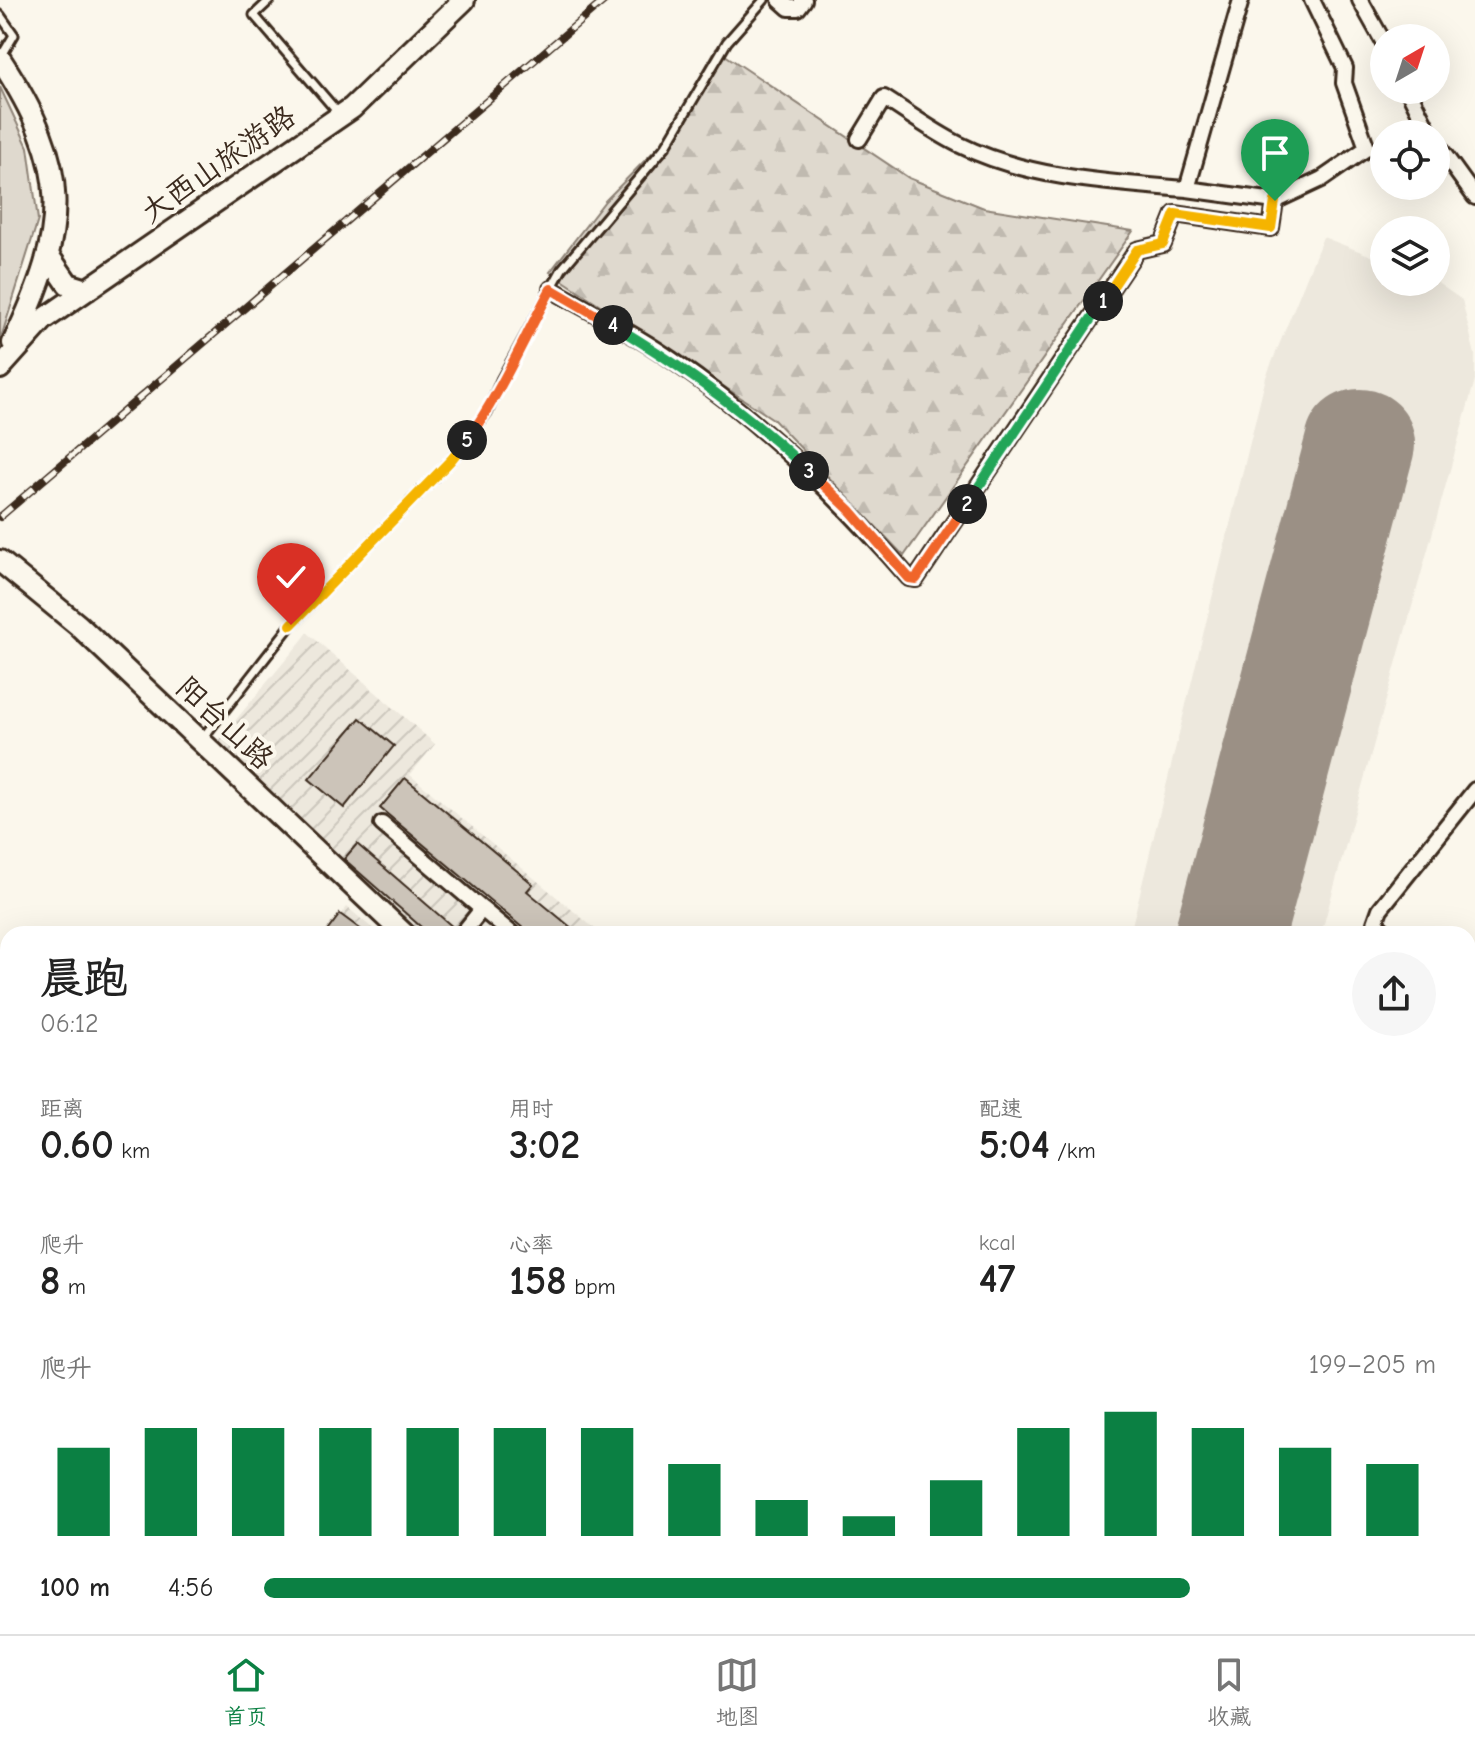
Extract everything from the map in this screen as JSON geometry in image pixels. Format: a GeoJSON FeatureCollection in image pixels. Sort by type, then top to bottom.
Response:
{"type":"FeatureCollection","features":[{"type":"Feature","properties":{"kind":"street","name":"大西山旅游路"},"geometry":{"type":"LineString","coordinates":[[2,364],[43,320],[341,116],[464,0]]}},
{"type":"Feature","properties":{"kind":"street"},"geometry":{"type":"LineString","coordinates":[[780,0],[789,8],[798,8],[804,0]]}},
{"type":"Feature","properties":{"kind":"street"},"geometry":{"type":"LineString","coordinates":[[1187,189],[1241,0]]}},
{"type":"Feature","properties":{"kind":"street"},"geometry":{"type":"LineString","coordinates":[[859,139],[884,98],[959,144],[1024,167],[1099,182],[1187,189],[1275,201],[1322,179],[1367,148],[1344,83],[1345,68],[1312,0]]}},
{"type":"Feature","properties":{"kind":"street"},"geometry":{"type":"LineString","coordinates":[[1360,0],[1373,24]]}},
{"type":"Feature","properties":{"kind":"street"},"geometry":{"type":"LineString","coordinates":[[0,59],[34,121],[54,179],[55,224],[31,306],[2,364]]}},
{"type":"Feature","properties":{"kind":"street"},"geometry":{"type":"LineString","coordinates":[[1450,162],[1475,197]]}},
{"type":"Feature","properties":{"kind":"street"},"geometry":{"type":"LineString","coordinates":[[551,289],[670,358],[758,423],[850,510],[909,578],[916,579],[1137,250],[1163,244],[1175,214],[1271,228],[1275,201]]}},
{"type":"Feature","properties":{"kind":"street"},"geometry":{"type":"LineString","coordinates":[[48,255],[68,284],[87,290]]}},
{"type":"Feature","properties":{"kind":"street","name":"阳台山路"},"geometry":{"type":"LineString","coordinates":[[0,561],[78,625],[396,926]]}},
{"type":"Feature","properties":{"kind":"street"},"geometry":{"type":"LineString","coordinates":[[1378,926],[1375,923],[1380,909],[1475,790]]}},
{"type":"Feature","properties":{"kind":"street"},"geometry":{"type":"LineString","coordinates":[[382,824],[502,926]]}},
{"type":"Feature","properties":{"kind":"street"},"geometry":{"type":"LineString","coordinates":[[468,926],[482,909]]}},
{"type":"Feature","properties":{"kind":"lane"},"geometry":{"type":"LineString","coordinates":[[270,0],[254,15],[341,116]]}},
{"type":"Feature","properties":{"kind":"lane"},"geometry":{"type":"LineString","coordinates":[[201,741],[291,625],[451,460],[488,411],[501,380],[562,269],[666,146],[727,42],[764,0]]}},
{"type":"Feature","properties":{"kind":"lane"},"geometry":{"type":"LineString","coordinates":[[0,15],[14,35],[0,59]]}},
{"type":"Feature","properties":{"kind":"shaded area"},"geometry":{"type":"Polygon","coordinates":[[[1323,237],[1370,255],[1370,296],[1450,296],[1450,292],[1462,300],[1475,355],[1475,380],[1323,926],[1132,926],[1266,377],[1323,237]]]}},
{"type":"Feature","properties":{"kind":"shaded area"},"geometry":{"type":"Polygon","coordinates":[[[308,633],[435,744],[410,775],[591,926],[410,926],[214,746],[308,633]]]}},
{"type":"Feature","properties":{"kind":"shaded area"},"geometry":{"type":"Polygon","coordinates":[[[347,907],[370,926],[332,926],[347,907]]]}},
{"type":"Feature","properties":{"kind":"green space"},"geometry":{"type":"Polygon","coordinates":[[[716,49],[909,178],[984,208],[1133,231],[904,556],[773,419],[550,272],[605,201],[664,141],[716,49]]]}},
{"type":"Feature","properties":{"kind":"green space"},"geometry":{"type":"Polygon","coordinates":[[[0,87],[28,147],[38,220],[0,341],[0,87]]]}},
{"type":"Feature","properties":{"kind":"building"},"geometry":{"type":"Polygon","coordinates":[[[360,718],[394,746],[344,808],[309,779],[360,718]]]}},
{"type":"Feature","properties":{"kind":"building"},"geometry":{"type":"Polygon","coordinates":[[[405,778],[533,884],[527,891],[569,926],[520,926],[380,808],[405,778]]]}},
{"type":"Feature","properties":{"kind":"building"},"geometry":{"type":"Polygon","coordinates":[[[357,844],[452,926],[420,926],[344,859],[357,844]]]}},
{"type":"Feature","properties":{"kind":"building"},"geometry":{"type":"Polygon","coordinates":[[[340,914],[356,926],[331,926],[340,914]]]}},
{"type":"Feature","properties":{"kind":"runway"},"geometry":{"type":"LineString","coordinates":[[1232,926],[1360,444]]}},
{"type":"Feature","properties":{"kind":"railway"},"geometry":{"type":"LineString","coordinates":[[0,517],[605,0]]}},
{"type":"Feature","properties":{"kind":"route"},"geometry":{"type":"LineString","coordinates":[[291,625],[451,460],[488,411],[501,380],[551,289],[670,358],[758,423],[850,510],[909,578],[916,579],[1137,250],[1163,244],[1175,214],[1271,228],[1275,201]]}}]}
